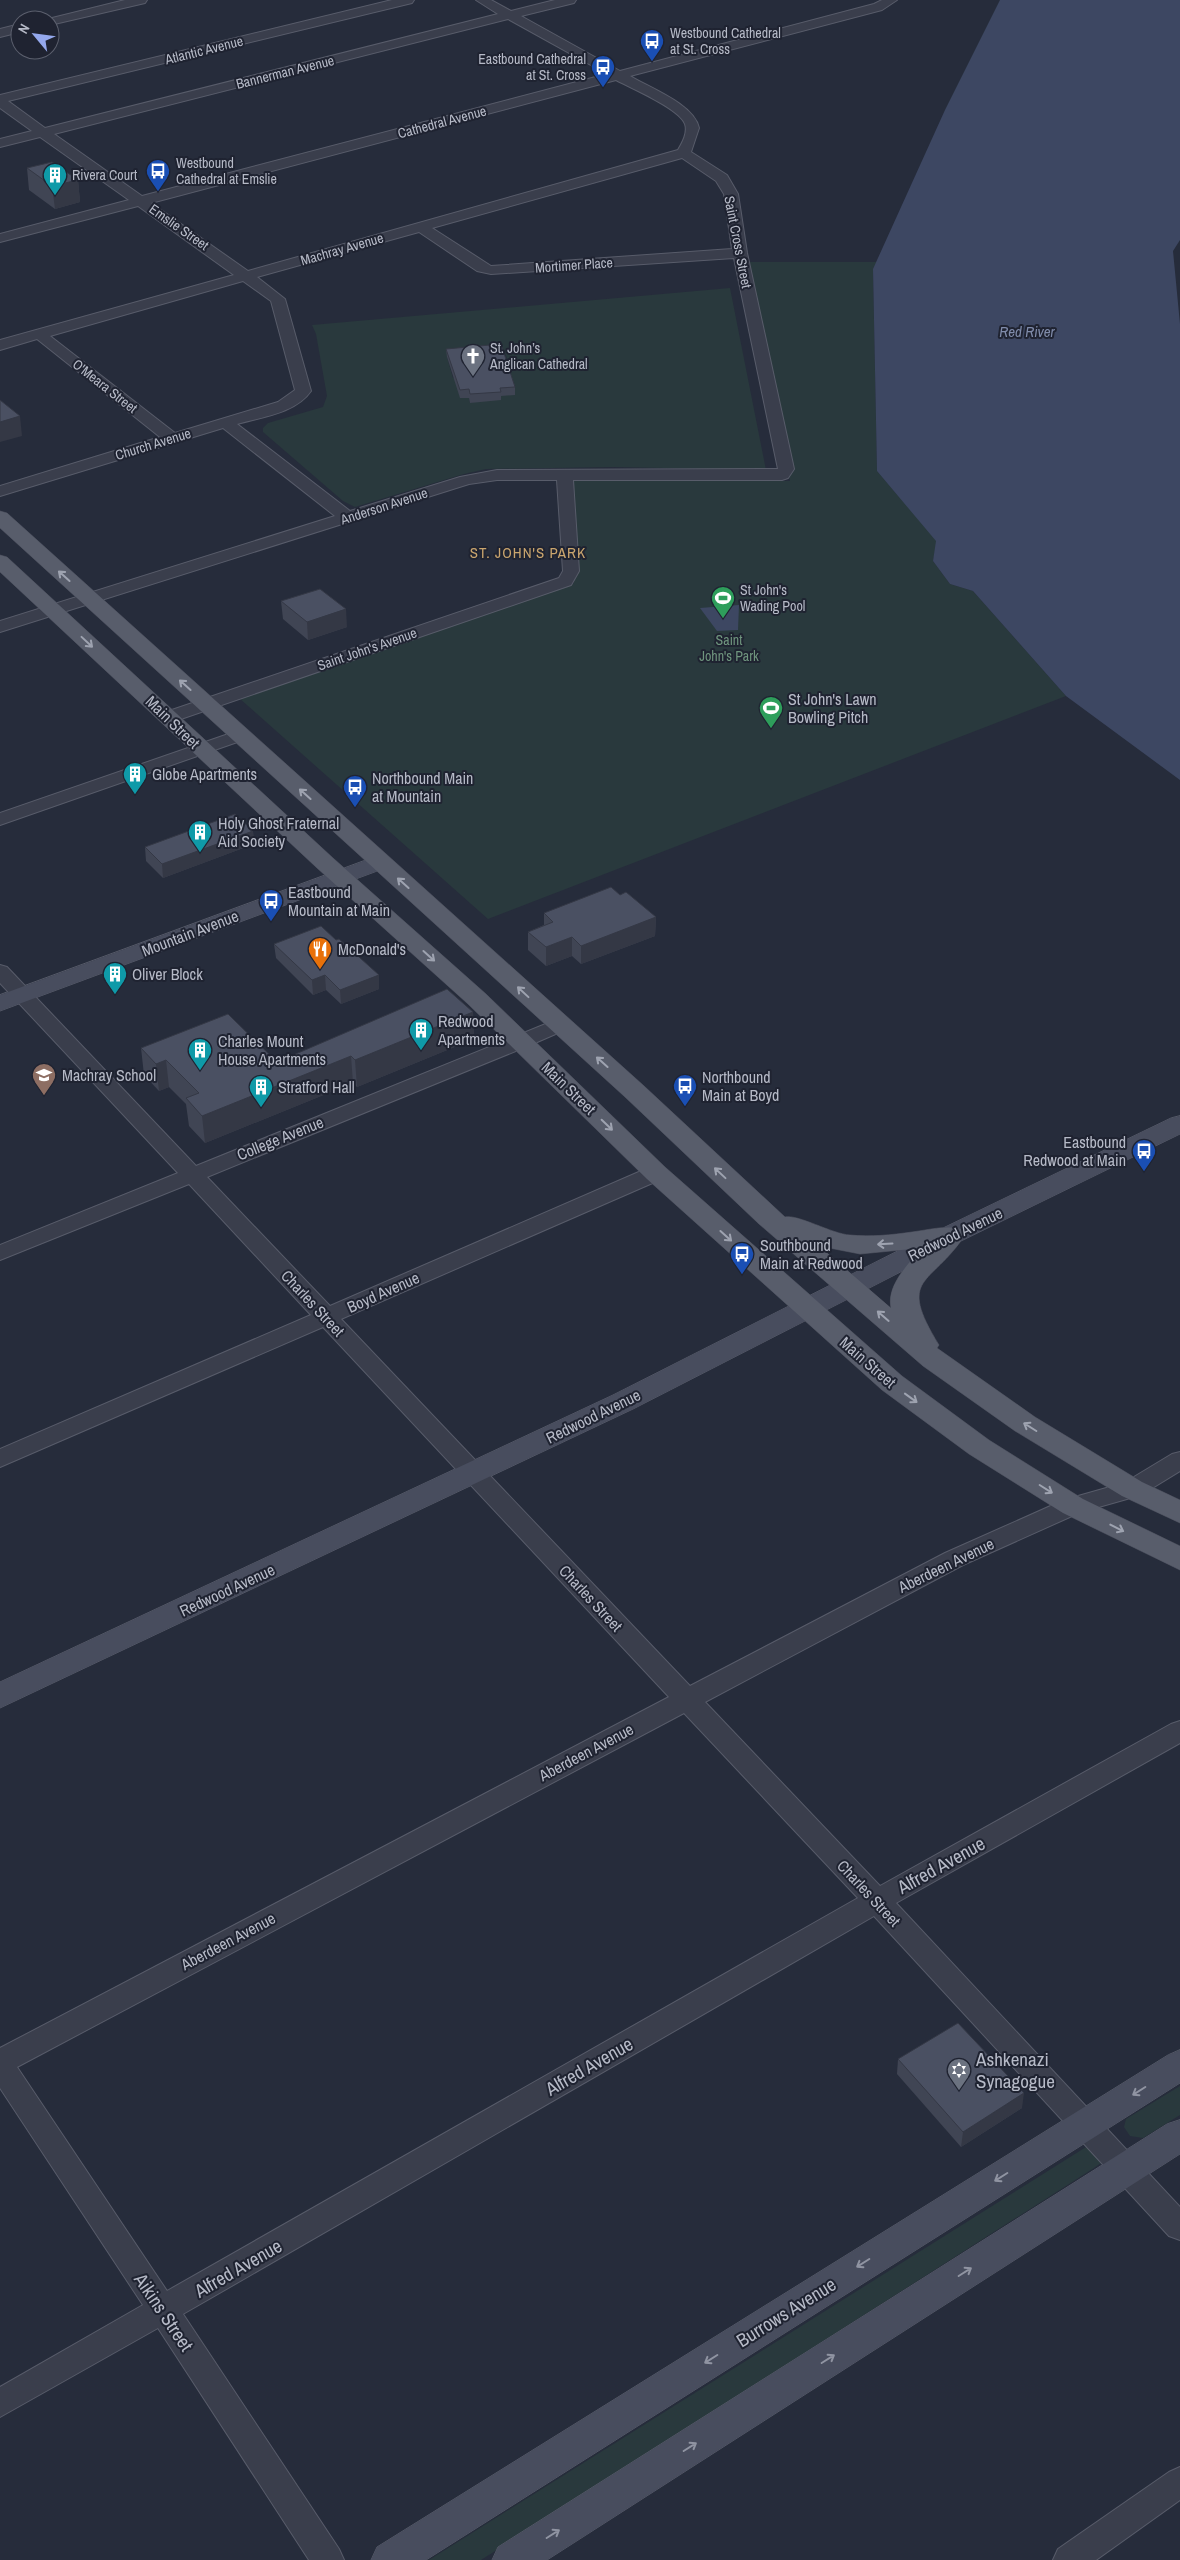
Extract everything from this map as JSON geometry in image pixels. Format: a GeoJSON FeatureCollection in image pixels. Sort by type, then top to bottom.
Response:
{"type":"FeatureCollection","features":[{"type":"Feature","properties":{"kind":"main road"},"geometry":{"type":"LineString","coordinates":[[0,517],[634,1091],[769,1218],[933,1359],[1025,1424],[1132,1489],[1180,1512]]}},
{"type":"Feature","properties":{"kind":"main road","name":"Main Street"},"geometry":{"type":"LineString","coordinates":[[0,561],[169,717],[201,749],[471,993],[656,1172],[892,1383],[979,1447],[1073,1506],[1180,1559]]}},
{"type":"Feature","properties":{"kind":"main road","name":"Mountain Avenue"},"geometry":{"type":"LineString","coordinates":[[0,1004],[380,862]]}},
{"type":"Feature","properties":{"kind":"main road","name":"Redwood Avenue"},"geometry":{"type":"LineString","coordinates":[[0,1696],[474,1474],[683,1373],[951,1235],[1180,1124]]}},
{"type":"Feature","properties":{"kind":"main road"},"geometry":{"type":"LineString","coordinates":[[769,1218],[826,1240],[848,1244],[886,1244],[951,1235]]}},
{"type":"Feature","properties":{"kind":"main road"},"geometry":{"type":"LineString","coordinates":[[933,1359],[910,1320],[904,1299],[912,1279],[951,1235]]}},
{"type":"Feature","properties":{"kind":"main road","name":"Burrows Avenue"},"geometry":{"type":"LineString","coordinates":[[391,2560],[1180,2065]]}},
{"type":"Feature","properties":{"kind":"main road"},"geometry":{"type":"LineString","coordinates":[[512,2560],[1180,2135]]}},
{"type":"Feature","properties":{"kind":"street"},"geometry":{"type":"LineString","coordinates":[[60,19],[141,0]]}},
{"type":"Feature","properties":{"kind":"street","name":"Atlantic Avenue"},"geometry":{"type":"LineString","coordinates":[[0,101],[408,0]]}},
{"type":"Feature","properties":{"kind":"street"},"geometry":{"type":"LineString","coordinates":[[482,0],[690,117],[693,132],[684,153]]}},
{"type":"Feature","properties":{"kind":"street","name":"Bannerman Avenue"},"geometry":{"type":"LineString","coordinates":[[0,143],[570,0]]}},
{"type":"Feature","properties":{"kind":"street","name":"Cathedral Avenue"},"geometry":{"type":"LineString","coordinates":[[0,238],[888,2]]}},
{"type":"Feature","properties":{"kind":"street","name":"Emslie Street"},"geometry":{"type":"LineString","coordinates":[[0,101],[278,298],[303,391]]}},
{"type":"Feature","properties":{"kind":"street","name":"Machray Avenue"},"geometry":{"type":"LineString","coordinates":[[0,345],[684,153]]}},
{"type":"Feature","properties":{"kind":"street","name":"Saint Cross Street"},"geometry":{"type":"LineString","coordinates":[[684,153],[722,178],[731,194],[740,253],[786,469],[782,475]]}},
{"type":"Feature","properties":{"kind":"street","name":"Mortimer Place"},"geometry":{"type":"LineString","coordinates":[[421,227],[482,268],[491,270],[740,253]]}},
{"type":"Feature","properties":{"kind":"street","name":"O'Meara Street"},"geometry":{"type":"LineString","coordinates":[[39,334],[171,438]]}},
{"type":"Feature","properties":{"kind":"street","name":"Church Avenue"},"geometry":{"type":"LineString","coordinates":[[0,491],[284,405],[296,399],[303,391]]}},
{"type":"Feature","properties":{"kind":"street"},"geometry":{"type":"LineString","coordinates":[[226,422],[348,518]]}},
{"type":"Feature","properties":{"kind":"street","name":"Anderson Avenue"},"geometry":{"type":"LineString","coordinates":[[0,627],[466,480],[498,475],[782,475]]}},
{"type":"Feature","properties":{"kind":"street","name":"Saint John's Avenue"},"geometry":{"type":"LineString","coordinates":[[169,717],[565,581],[571,571],[565,475]]}},
{"type":"Feature","properties":{"kind":"street"},"geometry":{"type":"LineString","coordinates":[[0,820],[240,735]]}},
{"type":"Feature","properties":{"kind":"street","name":"Charles Street"},"geometry":{"type":"LineString","coordinates":[[0,971],[877,1901],[1180,2227]]}},
{"type":"Feature","properties":{"kind":"street","name":"College Avenue"},"geometry":{"type":"LineString","coordinates":[[0,1253],[560,1025]]}},
{"type":"Feature","properties":{"kind":"street","name":"Boyd Avenue"},"geometry":{"type":"LineString","coordinates":[[0,1459],[656,1172]]}},
{"type":"Feature","properties":{"kind":"street","name":"Aberdeen Avenue"},"geometry":{"type":"LineString","coordinates":[[0,2063],[954,1559],[1073,1506],[1132,1489],[1180,1460]]}},
{"type":"Feature","properties":{"kind":"street","name":"Alfred Avenue"},"geometry":{"type":"LineString","coordinates":[[0,2403],[164,2311],[877,1901],[1180,1731]]}},
{"type":"Feature","properties":{"kind":"street","name":"Aikins Street"},"geometry":{"type":"LineString","coordinates":[[0,2063],[328,2560]]}},
{"type":"Feature","properties":{"kind":"street"},"geometry":{"type":"LineString","coordinates":[[1069,2560],[1180,2482]]}},
{"type":"Feature","properties":{"kind":"green space","name":"Saint John's Park"},"geometry":{"type":"Polygon","coordinates":[[[748,262],[877,262],[873,269],[877,471],[937,541],[933,561],[950,584],[973,591],[1066,696],[488,919],[239,698],[574,583],[574,480],[790,481],[748,262]]]}},
{"type":"Feature","properties":{"kind":"green space"},"geometry":{"type":"Polygon","coordinates":[[[730,288],[766,470],[613,467],[486,469],[355,507],[343,501],[263,432],[263,428],[268,423],[323,407],[327,396],[316,334],[312,325],[730,288]],[[505,353],[447,357],[453,378],[463,378],[459,394],[461,398],[469,398],[470,403],[500,397],[505,362],[508,361],[505,353]]]}},
{"type":"Feature","properties":{"kind":"green space"},"geometry":{"type":"Polygon","coordinates":[[[1180,2086],[1180,2115],[1143,2138],[1130,2136],[1124,2127],[1126,2119],[1180,2086]]]}},
{"type":"Feature","properties":{"kind":"green space"},"geometry":{"type":"Polygon","coordinates":[[[1086,2147],[1093,2147],[1102,2157],[1101,2163],[481,2560],[429,2560],[1086,2147]]]}},
{"type":"Feature","properties":{"kind":"water","name":"Red River"},"geometry":{"type":"Polygon","coordinates":[[[1000,0],[1180,0],[1180,240],[1173,251],[1180,324],[1180,780],[1066,696],[973,591],[950,584],[933,561],[936,541],[877,471],[873,269],[945,110],[1000,0]]]}},
{"type":"Feature","properties":{"kind":"water","name":"St John's Wading Pool"},"geometry":{"type":"Polygon","coordinates":[[[739,605],[738,630],[717,631],[700,608],[739,605]]]}},
{"type":"Feature","properties":{"kind":"building"},"geometry":{"type":"Polygon","coordinates":[[[52,162],[78,180],[52,186],[27,168],[52,162]]]}},
{"type":"Feature","properties":{"kind":"building","name":"St. John’s Anglican Cathedral"},"geometry":{"type":"Polygon","coordinates":[[[501,344],[515,387],[500,388],[501,392],[470,394],[469,389],[460,390],[446,349],[501,344]]]}},
{"type":"Feature","properties":{"kind":"building"},"geometry":{"type":"Polygon","coordinates":[[[0,400],[20,416],[0,422],[0,400]]]}},
{"type":"Feature","properties":{"kind":"building"},"geometry":{"type":"Polygon","coordinates":[[[320,589],[346,609],[307,622],[281,601],[320,589]]]}},
{"type":"Feature","properties":{"kind":"building"},"geometry":{"type":"Polygon","coordinates":[[[235,814],[253,831],[162,864],[145,847],[235,814]]]}},
{"type":"Feature","properties":{"kind":"building"},"geometry":{"type":"Polygon","coordinates":[[[611,887],[620,895],[626,892],[656,917],[581,946],[572,937],[546,947],[528,932],[553,922],[544,913],[611,887]]]}},
{"type":"Feature","properties":{"kind":"building"},"geometry":{"type":"Polygon","coordinates":[[[321,926],[336,940],[339,939],[379,975],[340,990],[325,975],[312,980],[274,944],[321,926]]]}},
{"type":"Feature","properties":{"kind":"building"},"geometry":{"type":"Polygon","coordinates":[[[447,989],[473,1012],[355,1060],[351,1056],[202,1116],[186,1098],[199,1093],[166,1060],[156,1064],[141,1048],[228,1014],[277,1062],[447,989]]]}},
{"type":"Feature","properties":{"kind":"building","name":"Ashkenazi Synagogue"},"geometry":{"type":"Polygon","coordinates":[[[958,2023],[1024,2093],[963,2132],[898,2059],[958,2023]]]}},
{"type":"Feature","properties":{"kind":"place","name":"Westbound Cathedral at St. Cross"},"geometry":{"type":"Point","coordinates":[652,62]}},
{"type":"Feature","properties":{"kind":"place","name":"Eastbound Cathedral at St. Cross"},"geometry":{"type":"Point","coordinates":[603,88]}},
{"type":"Feature","properties":{"kind":"place","name":"Westbound Cathedral at Emslie"},"geometry":{"type":"Point","coordinates":[158,192]}},
{"type":"Feature","properties":{"kind":"place","name":"Rivera Court"},"geometry":{"type":"Point","coordinates":[55,196]}},
{"type":"Feature","properties":{"kind":"place","name":"St. John’s Anglican Cathedral"},"geometry":{"type":"Point","coordinates":[473,377]}},
{"type":"Feature","properties":{"kind":"place","name":"St John's Wading Pool"},"geometry":{"type":"Point","coordinates":[723,619]}},
{"type":"Feature","properties":{"kind":"place","name":"St John's Lawn Bowling Pitch"},"geometry":{"type":"Point","coordinates":[771,729]}},
{"type":"Feature","properties":{"kind":"place","name":"Globe Apartments"},"geometry":{"type":"Point","coordinates":[135,795]}},
{"type":"Feature","properties":{"kind":"place","name":"Northbound Main at Mountain"},"geometry":{"type":"Point","coordinates":[355,808]}},
{"type":"Feature","properties":{"kind":"place","name":"Holy Ghost Fraternal Aid Society"},"geometry":{"type":"Point","coordinates":[200,853]}},
{"type":"Feature","properties":{"kind":"place","name":"Eastbound Mountain at Main"},"geometry":{"type":"Point","coordinates":[271,922]}},
{"type":"Feature","properties":{"kind":"place","name":"McDonald's"},"geometry":{"type":"Point","coordinates":[320,970]}},
{"type":"Feature","properties":{"kind":"place","name":"Oliver Block"},"geometry":{"type":"Point","coordinates":[115,995]}},
{"type":"Feature","properties":{"kind":"place","name":"Redwood Apartments"},"geometry":{"type":"Point","coordinates":[421,1051]}},
{"type":"Feature","properties":{"kind":"place","name":"Charles Mount House Apartments"},"geometry":{"type":"Point","coordinates":[200,1071]}},
{"type":"Feature","properties":{"kind":"place","name":"Machray School"},"geometry":{"type":"Point","coordinates":[44,1096]}},
{"type":"Feature","properties":{"kind":"place","name":"Northbound Main at Boyd"},"geometry":{"type":"Point","coordinates":[685,1107]}},
{"type":"Feature","properties":{"kind":"place","name":"Stratford Hall"},"geometry":{"type":"Point","coordinates":[261,1108]}},
{"type":"Feature","properties":{"kind":"place","name":"Eastbound Redwood at Main"},"geometry":{"type":"Point","coordinates":[1144,1172]}},
{"type":"Feature","properties":{"kind":"place","name":"Southbound Main at Redwood"},"geometry":{"type":"Point","coordinates":[742,1275]}},
{"type":"Feature","properties":{"kind":"place","name":"Ashkenazi Synagogue"},"geometry":{"type":"Point","coordinates":[959,2091]}},
{"type":"Feature","properties":{"kind":"district","name":"ST. JOHN'S PARK"},"geometry":{"type":"Point","coordinates":[528,552]}}]}
